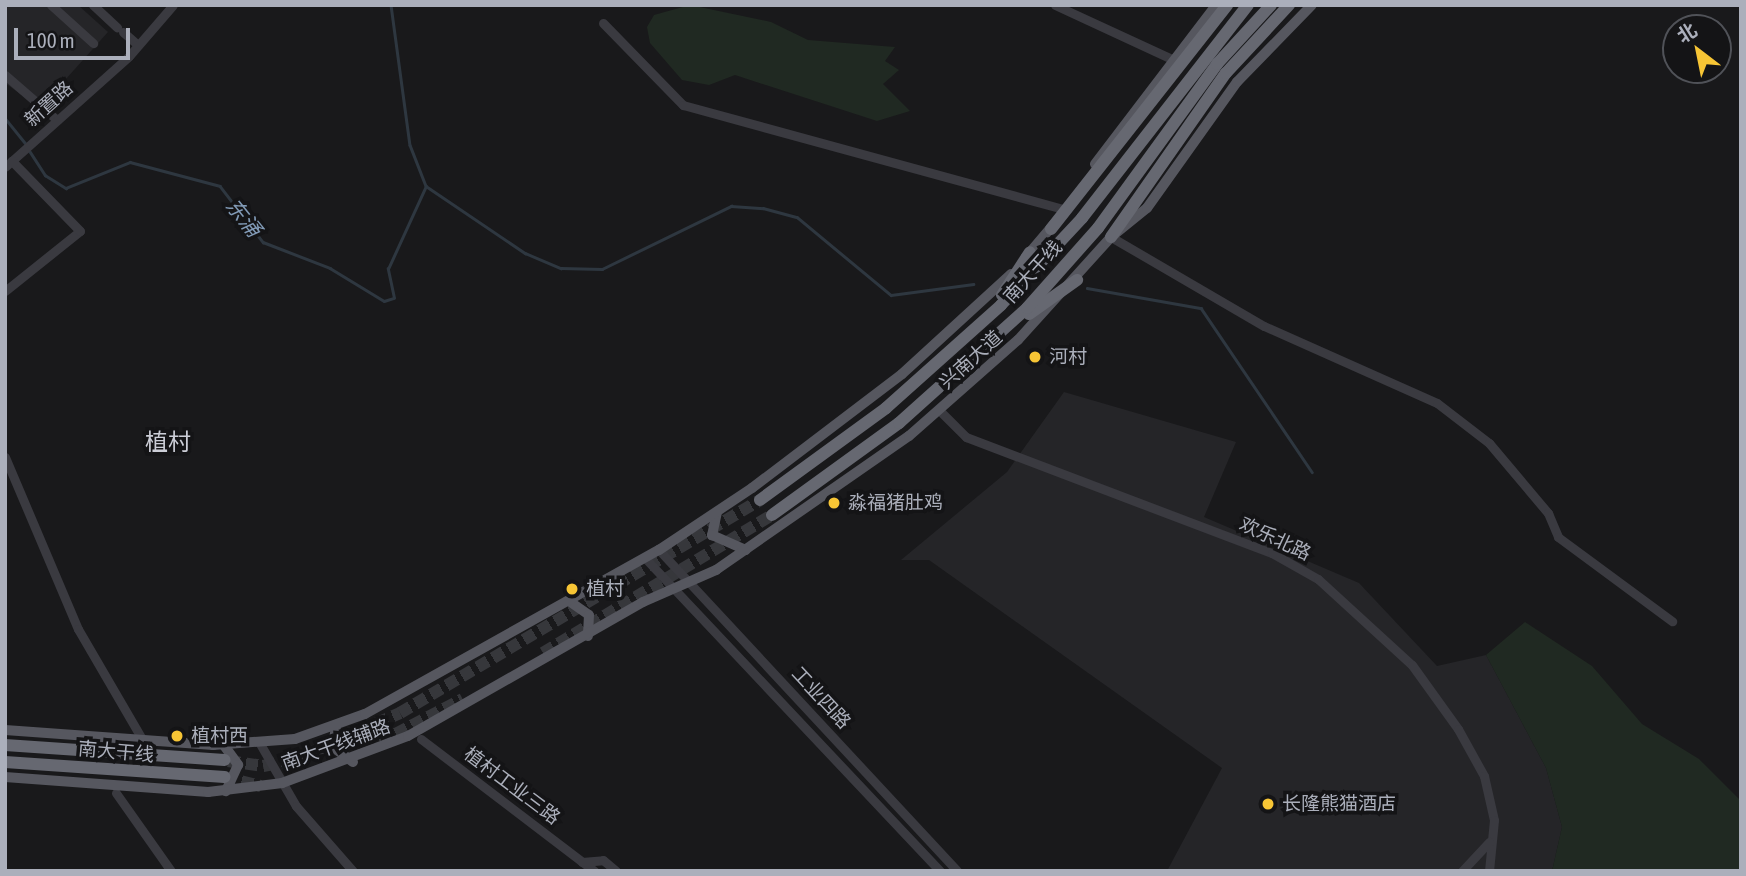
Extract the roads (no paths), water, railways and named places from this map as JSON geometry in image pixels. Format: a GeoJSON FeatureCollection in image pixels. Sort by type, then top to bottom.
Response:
{"type":"FeatureCollection","features":[{"type":"Feature","properties":{"kind":"highway"},"geometry":{"type":"LineString","coordinates":[[1051,229],[1097,177],[1156,94],[1227,5]]}},
{"type":"Feature","properties":{"kind":"highway","name":"南大干线"},"geometry":{"type":"LineString","coordinates":[[760,500],[886,408],[988,317],[1082,218],[1248,5]]}},
{"type":"Feature","properties":{"kind":"highway","name":"南大干线"},"geometry":{"type":"LineString","coordinates":[[772,515],[899,423],[1000,335],[1082,247],[1217,64],[1271,5]]}},
{"type":"Feature","properties":{"kind":"highway"},"geometry":{"type":"LineString","coordinates":[[1111,237],[1192,118],[1289,5]]}},
{"type":"Feature","properties":{"kind":"highway"},"geometry":{"type":"LineString","coordinates":[[988,317],[1030,252]]}},
{"type":"Feature","properties":{"kind":"highway"},"geometry":{"type":"LineString","coordinates":[[1000,335],[1077,280]]}},
{"type":"Feature","properties":{"kind":"highway","name":"南大干线"},"geometry":{"type":"LineString","coordinates":[[5,745],[224,760]]}},
{"type":"Feature","properties":{"kind":"highway","name":"南大干线"},"geometry":{"type":"LineString","coordinates":[[5,762],[225,777]]}},
{"type":"Feature","properties":{"kind":"main road","name":"兴南大道"},"geometry":{"type":"LineString","coordinates":[[611,577],[717,512],[892,382],[1030,252],[1051,229],[1172,59],[1216,5]]}},
{"type":"Feature","properties":{"kind":"main road","name":"兴南大道"},"geometry":{"type":"LineString","coordinates":[[643,602],[677,592],[746,550],[940,411],[1077,280],[1111,237],[1147,208],[1237,82],[1312,5]]}},
{"type":"Feature","properties":{"kind":"main road"},"geometry":{"type":"LineString","coordinates":[[717,512],[712,535],[746,550]]}},
{"type":"Feature","properties":{"kind":"main road","name":"南大干线辅路"},"geometry":{"type":"LineString","coordinates":[[5,730],[223,744],[259,742],[336,726],[611,577]]}},
{"type":"Feature","properties":{"kind":"main road"},"geometry":{"type":"LineString","coordinates":[[569,601],[589,615],[588,636]]}},
{"type":"Feature","properties":{"kind":"main road","name":"南大干线辅路"},"geometry":{"type":"LineString","coordinates":[[5,776],[226,791],[282,783],[352,762],[588,636],[643,602]]}},
{"type":"Feature","properties":{"kind":"main road"},"geometry":{"type":"LineString","coordinates":[[336,726],[333,747],[352,762]]}},
{"type":"Feature","properties":{"kind":"main road"},"geometry":{"type":"LineString","coordinates":[[223,744],[238,765],[226,791]]}},
{"type":"Feature","properties":{"kind":"street"},"geometry":{"type":"LineString","coordinates":[[51,5],[93,43]]}},
{"type":"Feature","properties":{"kind":"street"},"geometry":{"type":"LineString","coordinates":[[93,5],[138,45]]}},
{"type":"Feature","properties":{"kind":"street","name":"新置路"},"geometry":{"type":"LineString","coordinates":[[9,164],[138,45],[173,5]]}},
{"type":"Feature","properties":{"kind":"street"},"geometry":{"type":"LineString","coordinates":[[1055,5],[1172,59]]}},
{"type":"Feature","properties":{"kind":"street"},"geometry":{"type":"LineString","coordinates":[[603,23],[683,104],[1064,209]]}},
{"type":"Feature","properties":{"kind":"street"},"geometry":{"type":"LineString","coordinates":[[5,75],[57,120]]}},
{"type":"Feature","properties":{"kind":"street"},"geometry":{"type":"LineString","coordinates":[[5,292],[80,230],[9,164]]}},
{"type":"Feature","properties":{"kind":"street"},"geometry":{"type":"LineString","coordinates":[[1111,237],[1264,326],[1458,417],[1539,503],[1558,537],[1672,621]]}},
{"type":"Feature","properties":{"kind":"street","name":"欢乐北路"},"geometry":{"type":"LineString","coordinates":[[940,411],[966,438],[1272,553],[1318,579],[1412,665],[1484,776],[1494,820]]}},
{"type":"Feature","properties":{"kind":"street"},"geometry":{"type":"LineString","coordinates":[[5,457],[78,629],[142,739]]}},
{"type":"Feature","properties":{"kind":"street","name":"工业四路"},"geometry":{"type":"LineString","coordinates":[[659,550],[957,871]]}},
{"type":"Feature","properties":{"kind":"street","name":"工业四路"},"geometry":{"type":"LineString","coordinates":[[645,558],[940,871]]}},
{"type":"Feature","properties":{"kind":"street"},"geometry":{"type":"LineString","coordinates":[[767,688],[778,678]]}},
{"type":"Feature","properties":{"kind":"street","name":"植村工业三路"},"geometry":{"type":"LineString","coordinates":[[421,739],[594,871]]}},
{"type":"Feature","properties":{"kind":"street"},"geometry":{"type":"LineString","coordinates":[[259,742],[282,783],[353,871]]}},
{"type":"Feature","properties":{"kind":"street"},"geometry":{"type":"LineString","coordinates":[[116,793],[171,871]]}},
{"type":"Feature","properties":{"kind":"street"},"geometry":{"type":"LineString","coordinates":[[1462,871],[1487,850],[1494,820]]}},
{"type":"Feature","properties":{"kind":"street"},"geometry":{"type":"LineString","coordinates":[[1489,871],[1494,820]]}},
{"type":"Feature","properties":{"kind":"street","name":"植村工业三路"},"geometry":{"type":"LineString","coordinates":[[582,862],[603,860],[616,871]]}},
{"type":"Feature","properties":{"kind":"waterway"},"geometry":{"type":"LineString","coordinates":[[391,5],[410,145],[426,186],[525,253],[561,268],[602,269],[731,206],[763,208],[797,217],[891,295],[973,284]]}},
{"type":"Feature","properties":{"kind":"waterway","name":"东涌"},"geometry":{"type":"LineString","coordinates":[[5,118],[26,144]]}},
{"type":"Feature","properties":{"kind":"waterway","name":"东涌"},"geometry":{"type":"LineString","coordinates":[[29,150],[45,175],[66,188],[130,162],[220,186],[263,242],[330,268],[384,301],[394,298],[388,269],[426,186]]}},
{"type":"Feature","properties":{"kind":"waterway"},"geometry":{"type":"LineString","coordinates":[[1087,288],[1201,308],[1312,472]]}},
{"type":"Feature","properties":{"kind":"tunnel"},"geometry":{"type":"LineString","coordinates":[[228,761],[263,766],[294,760],[400,713],[760,500]]}},
{"type":"Feature","properties":{"kind":"tunnel"},"geometry":{"type":"LineString","coordinates":[[543,653],[772,515]]}},
{"type":"Feature","properties":{"kind":"tunnel"},"geometry":{"type":"LineString","coordinates":[[380,742],[463,699]]}},
{"type":"Feature","properties":{"kind":"tunnel"},"geometry":{"type":"LineString","coordinates":[[224,777],[261,786]]}},
{"type":"Feature","properties":{"kind":"place","name":"河村"},"geometry":{"type":"Point","coordinates":[1035,357]}},
{"type":"Feature","properties":{"kind":"place","name":"淼福猪肚鸡"},"geometry":{"type":"Point","coordinates":[834,503]}},
{"type":"Feature","properties":{"kind":"place","name":"植村"},"geometry":{"type":"Point","coordinates":[572,589]}},
{"type":"Feature","properties":{"kind":"place","name":"植村西"},"geometry":{"type":"Point","coordinates":[177,736]}},
{"type":"Feature","properties":{"kind":"place","name":"长隆熊猫酒店"},"geometry":{"type":"Point","coordinates":[1268,804]}},
{"type":"Feature","properties":{"kind":"district","name":"植村"},"geometry":{"type":"Point","coordinates":[168,442]}}]}
